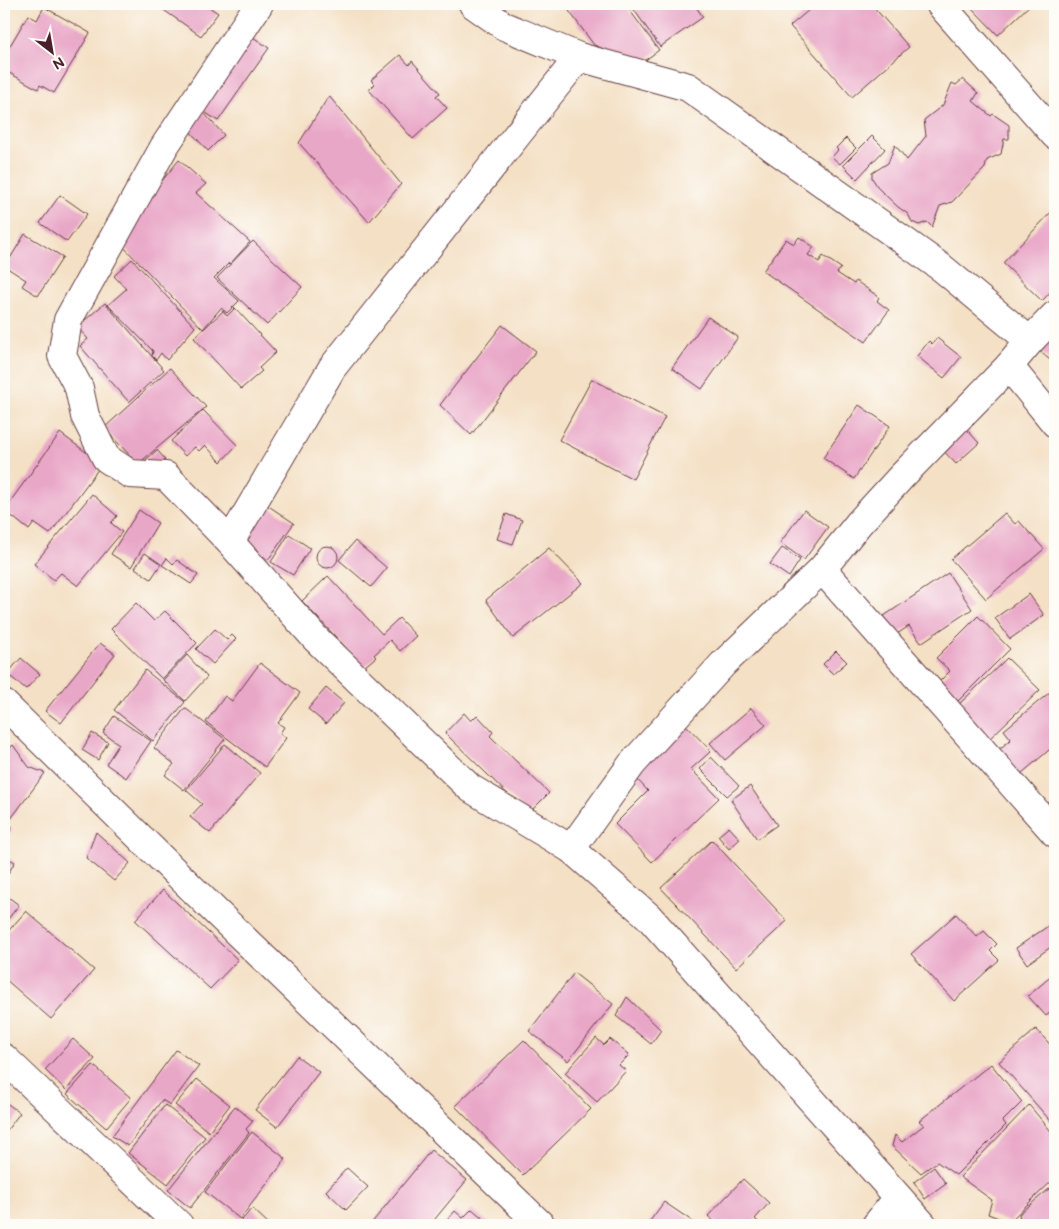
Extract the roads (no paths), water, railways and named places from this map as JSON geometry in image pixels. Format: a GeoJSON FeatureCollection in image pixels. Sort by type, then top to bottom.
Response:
{"type":"FeatureCollection","features":[{"type":"Feature","properties":{"kind":"street"},"geometry":{"type":"LineString","coordinates":[[259,4],[164,147],[68,320],[62,356],[79,388],[85,416],[106,458],[130,474],[166,476],[230,542],[316,639],[470,788],[571,849],[648,916],[923,1225]]}},
{"type":"Feature","properties":{"kind":"street"},"geometry":{"type":"LineString","coordinates":[[473,4],[504,26],[579,58],[688,87],[942,268],[1030,340]]}},
{"type":"Feature","properties":{"kind":"street"},"geometry":{"type":"LineString","coordinates":[[940,4],[1055,136]]}},
{"type":"Feature","properties":{"kind":"street"},"geometry":{"type":"LineString","coordinates":[[230,542],[332,368],[579,58]]}},
{"type":"Feature","properties":{"kind":"street"},"geometry":{"type":"LineString","coordinates":[[571,849],[632,764],[723,664],[822,569],[859,523],[902,476],[1009,366],[1030,340],[1055,315]]}},
{"type":"Feature","properties":{"kind":"street"},"geometry":{"type":"LineString","coordinates":[[1009,366],[1055,424]]}},
{"type":"Feature","properties":{"kind":"street"},"geometry":{"type":"LineString","coordinates":[[822,569],[1055,833]]}},
{"type":"Feature","properties":{"kind":"street"},"geometry":{"type":"LineString","coordinates":[[4,704],[216,912],[541,1225]]}},
{"type":"Feature","properties":{"kind":"street"},"geometry":{"type":"LineString","coordinates":[[4,1058],[179,1225]]}},
{"type":"Feature","properties":{"kind":"street"},"geometry":{"type":"LineString","coordinates":[[876,1225],[898,1198]]}}]}
